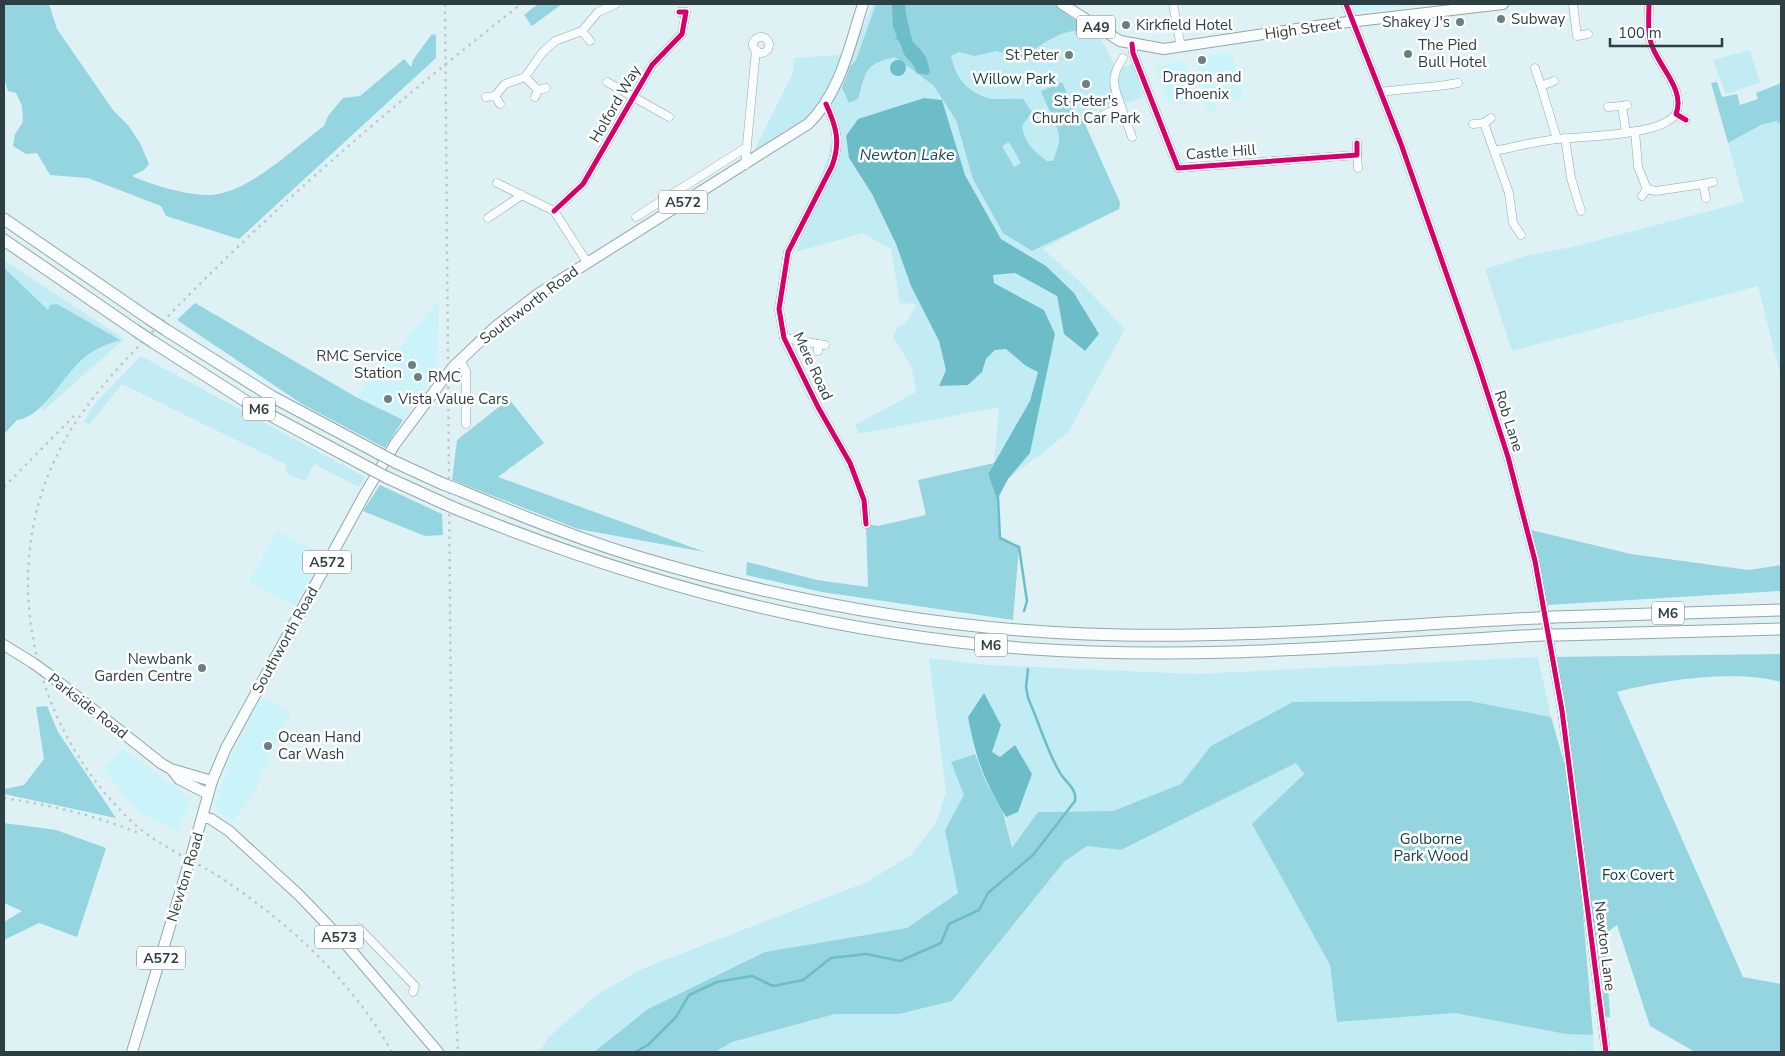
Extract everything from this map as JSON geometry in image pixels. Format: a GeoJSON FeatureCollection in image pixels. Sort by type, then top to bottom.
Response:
{"type":"FeatureCollection","features":[{"type":"Feature","properties":{"kind":"highway","name":"M6"},"geometry":{"type":"LineString","coordinates":[[4,219],[166,330],[271,396],[395,462],[443,484],[571,534],[698,574],[843,607],[941,622],[1084,634],[1193,635],[1554,617],[1781,610]]}},
{"type":"Feature","properties":{"kind":"highway","name":"M6"},"geometry":{"type":"LineString","coordinates":[[4,240],[153,342],[256,407],[386,477],[459,510],[561,550],[697,592],[837,624],[939,640],[1041,650],[1193,653],[1558,634],[1781,629]]}},
{"type":"Feature","properties":{"kind":"highway"},"geometry":{"type":"LineString","coordinates":[[1735,610],[1781,604]]}},
{"type":"Feature","properties":{"kind":"highway"},"geometry":{"type":"LineString","coordinates":[[1737,630],[1781,634]]}},
{"type":"Feature","properties":{"kind":"main road","name":"Southworth Road"},"geometry":{"type":"LineString","coordinates":[[201,821],[212,782],[226,748],[366,492],[394,444],[445,376],[510,316],[587,262],[801,130],[815,118],[826,104],[835,83],[863,4]]}},
{"type":"Feature","properties":{"kind":"main road","name":"A49"},"geometry":{"type":"LineString","coordinates":[[1062,4],[1133,49]]}},
{"type":"Feature","properties":{"kind":"main road","name":"High Street"},"geometry":{"type":"LineString","coordinates":[[1133,49],[1181,47],[1353,21],[1503,4]]}},
{"type":"Feature","properties":{"kind":"main road","name":"Parkside Road"},"geometry":{"type":"LineString","coordinates":[[4,645],[47,673],[171,769],[179,779],[208,794]]}},
{"type":"Feature","properties":{"kind":"main road","name":"Parkside Road"},"geometry":{"type":"LineString","coordinates":[[171,769],[212,782]]}},
{"type":"Feature","properties":{"kind":"main road","name":"A573"},"geometry":{"type":"LineString","coordinates":[[201,821],[229,831],[299,895],[344,942],[438,1052]]}},
{"type":"Feature","properties":{"kind":"main road","name":"Newton Road"},"geometry":{"type":"LineString","coordinates":[[132,1052],[201,821]]}},
{"type":"Feature","properties":{"kind":"street"},"geometry":{"type":"LineString","coordinates":[[486,97],[495,96],[505,84],[525,77],[549,46],[563,37],[582,31],[595,8],[616,4]]}},
{"type":"Feature","properties":{"kind":"street"},"geometry":{"type":"LineString","coordinates":[[1173,4],[1181,47]]}},
{"type":"Feature","properties":{"kind":"street","name":"Rob Lane"},"geometry":{"type":"LineString","coordinates":[[1346,4],[1381,92],[1478,364],[1508,457],[1535,561],[1544,605],[1562,711],[1579,844]]}},
{"type":"Feature","properties":{"kind":"street"},"geometry":{"type":"LineString","coordinates":[[1573,4],[1578,45]]}},
{"type":"Feature","properties":{"kind":"street"},"geometry":{"type":"LineString","coordinates":[[1494,151],[1561,138],[1635,131],[1666,124],[1676,114],[1678,105],[1674,88],[1651,43],[1649,4]]}},
{"type":"Feature","properties":{"kind":"street","name":"Holford Way"},"geometry":{"type":"LineString","coordinates":[[554,211],[583,184],[652,65],[682,34],[686,12],[679,12]]}},
{"type":"Feature","properties":{"kind":"street"},"geometry":{"type":"LineString","coordinates":[[582,31],[590,41]]}},
{"type":"Feature","properties":{"kind":"street"},"geometry":{"type":"LineString","coordinates":[[1577,36],[1588,34]]}},
{"type":"Feature","properties":{"kind":"street"},"geometry":{"type":"LineString","coordinates":[[1114,62],[1123,58],[1133,49]]}},
{"type":"Feature","properties":{"kind":"street","name":"Castle Hill"},"geometry":{"type":"LineString","coordinates":[[1133,49],[1178,168],[1357,155]]}},
{"type":"Feature","properties":{"kind":"street"},"geometry":{"type":"LineString","coordinates":[[745,165],[756,50]]}},
{"type":"Feature","properties":{"kind":"street"},"geometry":{"type":"LineString","coordinates":[[1123,58],[1115,73],[1113,86],[1132,137]]}},
{"type":"Feature","properties":{"kind":"street"},"geometry":{"type":"LineString","coordinates":[[1535,68],[1561,138],[1580,211]]}},
{"type":"Feature","properties":{"kind":"street"},"geometry":{"type":"LineString","coordinates":[[525,77],[540,92]]}},
{"type":"Feature","properties":{"kind":"street"},"geometry":{"type":"LineString","coordinates":[[1542,86],[1554,81]]}},
{"type":"Feature","properties":{"kind":"street"},"geometry":{"type":"LineString","coordinates":[[607,82],[669,116]]}},
{"type":"Feature","properties":{"kind":"street"},"geometry":{"type":"LineString","coordinates":[[1381,92],[1407,88],[1436,88],[1458,82]]}},
{"type":"Feature","properties":{"kind":"street"},"geometry":{"type":"LineString","coordinates":[[495,96],[500,104]]}},
{"type":"Feature","properties":{"kind":"street","name":"Mere Road"},"geometry":{"type":"LineString","coordinates":[[826,104],[838,132],[838,151],[788,252],[779,309],[784,338],[818,408],[850,463],[864,500],[866,524]]}},
{"type":"Feature","properties":{"kind":"street"},"geometry":{"type":"LineString","coordinates":[[1101,116],[1121,106]]}},
{"type":"Feature","properties":{"kind":"street"},"geometry":{"type":"LineString","coordinates":[[1608,107],[1625,106],[1626,132]]}},
{"type":"Feature","properties":{"kind":"street"},"geometry":{"type":"LineString","coordinates":[[1676,114],[1686,120]]}},
{"type":"Feature","properties":{"kind":"street"},"geometry":{"type":"LineString","coordinates":[[1473,124],[1484,123],[1491,118]]}},
{"type":"Feature","properties":{"kind":"street"},"geometry":{"type":"LineString","coordinates":[[1484,123],[1509,193],[1514,223],[1521,235]]}},
{"type":"Feature","properties":{"kind":"street"},"geometry":{"type":"LineString","coordinates":[[1635,131],[1638,167],[1645,193],[1713,182]]}},
{"type":"Feature","properties":{"kind":"street"},"geometry":{"type":"LineString","coordinates":[[1357,143],[1358,168]]}},
{"type":"Feature","properties":{"kind":"street"},"geometry":{"type":"LineString","coordinates":[[635,206],[637,215],[747,147]]}},
{"type":"Feature","properties":{"kind":"street"},"geometry":{"type":"LineString","coordinates":[[497,183],[554,211],[587,262]]}},
{"type":"Feature","properties":{"kind":"street"},"geometry":{"type":"LineString","coordinates":[[1703,184],[1706,198]]}},
{"type":"Feature","properties":{"kind":"street"},"geometry":{"type":"LineString","coordinates":[[488,218],[522,195]]}},
{"type":"Feature","properties":{"kind":"street","name":"Mere Road"},"geometry":{"type":"LineString","coordinates":[[784,338],[820,347]]}},
{"type":"Feature","properties":{"kind":"street"},"geometry":{"type":"LineString","coordinates":[[458,363],[466,371],[466,424]]}},
{"type":"Feature","properties":{"kind":"street","name":"Newton Lane"},"geometry":{"type":"LineString","coordinates":[[1579,844],[1606,1052]]}},
{"type":"Feature","properties":{"kind":"street"},"geometry":{"type":"LineString","coordinates":[[344,942],[359,928],[415,986],[413,992]]}},
{"type":"Feature","properties":{"kind":"shaded area"},"geometry":{"type":"Polygon","coordinates":[[[1352,4],[1422,4],[1355,12],[1352,4]]]}},
{"type":"Feature","properties":{"kind":"shaded area"},"geometry":{"type":"Polygon","coordinates":[[[1232,52],[1244,99],[1215,102],[1217,111],[1208,113],[1195,59],[1232,52]]]}},
{"type":"Feature","properties":{"kind":"shaded area"},"geometry":{"type":"Polygon","coordinates":[[[1185,61],[1189,82],[1183,83],[1187,103],[1169,104],[1155,67],[1185,61]]]}},
{"type":"Feature","properties":{"kind":"shaded area"},"geometry":{"type":"Polygon","coordinates":[[[439,301],[437,363],[440,368],[403,420],[356,397],[375,372],[378,373],[439,301]]]}},
{"type":"Feature","properties":{"kind":"shaded area"},"geometry":{"type":"Polygon","coordinates":[[[277,530],[322,555],[295,606],[249,582],[277,530]]]}},
{"type":"Feature","properties":{"kind":"shaded area"},"geometry":{"type":"Polygon","coordinates":[[[261,698],[291,712],[256,786],[258,787],[232,823],[214,807],[230,759],[261,698]]]}},
{"type":"Feature","properties":{"kind":"shaded area"},"geometry":{"type":"Polygon","coordinates":[[[123,749],[191,799],[177,833],[139,811],[111,780],[105,768],[123,749]]]}},
{"type":"Feature","properties":{"kind":"green space"},"geometry":{"type":"Polygon","coordinates":[[[4,4],[49,4],[57,29],[113,110],[128,125],[140,143],[149,164],[144,170],[132,176],[162,187],[199,195],[218,194],[232,190],[246,184],[274,166],[324,126],[328,116],[343,98],[360,96],[404,59],[411,67],[413,60],[432,34],[436,35],[436,58],[239,239],[166,216],[161,206],[88,178],[50,175],[37,153],[26,154],[13,146],[15,134],[23,122],[22,106],[16,93],[8,91],[4,78],[4,4]]]}},
{"type":"Feature","properties":{"kind":"green space"},"geometry":{"type":"Polygon","coordinates":[[[538,4],[562,4],[532,26],[524,15],[538,4]]]}},
{"type":"Feature","properties":{"kind":"green space","name":"Willow Park"},"geometry":{"type":"Polygon","coordinates":[[[873,4],[1062,4],[1095,32],[1107,49],[1116,70],[1134,63],[1143,98],[1081,115],[1120,203],[1119,209],[1043,249],[1077,279],[1125,329],[1068,433],[1008,479],[1030,453],[1055,334],[1044,310],[994,283],[993,275],[1015,273],[1057,296],[1064,334],[1084,351],[1099,334],[1074,293],[1046,266],[1001,239],[965,175],[942,100],[923,98],[858,119],[846,136],[849,158],[872,194],[896,244],[911,286],[939,341],[946,370],[939,385],[968,385],[982,372],[986,359],[995,350],[1006,349],[1026,366],[1038,372],[1030,401],[994,463],[999,407],[859,434],[855,425],[916,392],[912,368],[893,337],[898,326],[906,323],[916,304],[900,303],[891,249],[863,233],[796,252],[828,156],[834,127],[819,105],[813,115],[752,155],[793,73],[794,58],[851,54],[873,4]]]}},
{"type":"Feature","properties":{"kind":"green space"},"geometry":{"type":"Polygon","coordinates":[[[876,4],[1053,4],[1085,28],[1083,31],[1066,32],[1058,35],[1020,59],[997,51],[975,56],[959,52],[951,56],[953,64],[959,78],[974,92],[991,99],[1023,99],[1032,112],[1022,126],[1023,132],[1027,142],[1047,161],[1053,161],[1059,136],[1041,91],[1062,82],[1077,116],[1081,115],[1120,203],[1119,209],[1032,251],[1003,233],[973,179],[956,120],[933,85],[895,57],[877,63],[868,70],[858,99],[849,103],[842,88],[850,67],[856,60],[876,4]],[[1009,142],[1002,146],[1014,167],[1021,163],[1009,142]]]}},
{"type":"Feature","properties":{"kind":"green space"},"geometry":{"type":"Polygon","coordinates":[[[1750,50],[1760,83],[1726,94],[1713,60],[1750,50]]]}},
{"type":"Feature","properties":{"kind":"green space"},"geometry":{"type":"Polygon","coordinates":[[[1717,82],[1722,97],[1737,94],[1740,105],[1758,99],[1756,93],[1781,83],[1781,123],[1778,124],[1777,121],[1761,125],[1728,143],[1711,83],[1717,82]]]}},
{"type":"Feature","properties":{"kind":"green space"},"geometry":{"type":"Polygon","coordinates":[[[1777,121],[1778,124],[1781,123],[1781,378],[1758,286],[1512,351],[1485,269],[1529,255],[1572,247],[1744,202],[1728,143],[1761,125],[1777,121]]]}},
{"type":"Feature","properties":{"kind":"green space"},"geometry":{"type":"Polygon","coordinates":[[[4,260],[124,339],[43,411],[35,392],[4,283],[4,260]]]}},
{"type":"Feature","properties":{"kind":"green space"},"geometry":{"type":"Polygon","coordinates":[[[4,268],[48,310],[50,305],[57,304],[120,340],[93,351],[85,357],[45,403],[27,417],[17,420],[4,434],[4,268]]]}},
{"type":"Feature","properties":{"kind":"green space"},"geometry":{"type":"Polygon","coordinates":[[[195,303],[356,397],[403,420],[385,448],[302,404],[177,320],[195,303]]]}},
{"type":"Feature","properties":{"kind":"green space"},"geometry":{"type":"Polygon","coordinates":[[[141,356],[365,477],[359,487],[314,464],[305,481],[288,475],[285,464],[122,384],[89,425],[84,421],[97,401],[141,356]]]}},
{"type":"Feature","properties":{"kind":"green space"},"geometry":{"type":"Polygon","coordinates":[[[509,399],[544,443],[498,477],[705,552],[578,529],[452,480],[457,440],[509,399]]]}},
{"type":"Feature","properties":{"kind":"green space"},"geometry":{"type":"Polygon","coordinates":[[[994,463],[988,474],[997,500],[1000,538],[1019,547],[1013,620],[822,592],[746,575],[747,562],[817,580],[868,587],[866,524],[878,526],[926,515],[918,480],[994,463]]]}},
{"type":"Feature","properties":{"kind":"green space"},"geometry":{"type":"Polygon","coordinates":[[[380,485],[442,514],[443,535],[425,536],[363,511],[380,485]]]}},
{"type":"Feature","properties":{"kind":"green space"},"geometry":{"type":"Polygon","coordinates":[[[1531,530],[1631,554],[1749,570],[1781,565],[1781,591],[1547,605],[1531,530]]]}},
{"type":"Feature","properties":{"kind":"green space","name":"Golborne Park Wood"},"geometry":{"type":"Polygon","coordinates":[[[1781,654],[1781,682],[1763,678],[1722,676],[1677,680],[1617,692],[1743,977],[1781,984],[1781,1052],[1695,1052],[1650,1026],[1617,925],[1605,934],[1610,1017],[1603,1018],[1575,815],[1593,1035],[1566,1034],[1455,1013],[1337,1022],[1330,965],[1252,824],[1304,774],[1296,763],[1121,850],[1087,846],[1064,862],[952,1001],[899,1014],[835,1014],[732,1042],[715,1052],[594,1052],[648,1009],[765,952],[907,928],[958,893],[945,830],[964,795],[951,762],[975,754],[987,784],[1003,812],[1012,848],[1038,812],[1113,811],[1181,784],[1211,746],[1293,702],[1469,701],[1551,717],[1571,787],[1551,657],[1781,654]]]}},
{"type":"Feature","properties":{"kind":"green space"},"geometry":{"type":"Polygon","coordinates":[[[1538,657],[1551,717],[1469,701],[1211,746],[1181,784],[1113,811],[1039,812],[1012,849],[1006,817],[1018,812],[1000,757],[992,752],[1001,725],[984,693],[968,717],[975,754],[951,762],[965,795],[945,830],[959,893],[907,928],[765,952],[648,1009],[594,1052],[539,1052],[549,1037],[596,995],[644,968],[867,882],[911,855],[936,823],[946,792],[929,658],[987,665],[1195,674],[1538,657]]]}},
{"type":"Feature","properties":{"kind":"green space"},"geometry":{"type":"Polygon","coordinates":[[[47,706],[58,732],[116,818],[4,794],[4,789],[24,785],[44,759],[36,707],[47,706]]]}},
{"type":"Feature","properties":{"kind":"green space"},"geometry":{"type":"Polygon","coordinates":[[[1297,763],[1304,774],[1252,824],[1330,965],[1337,1022],[1455,1013],[1566,1034],[1593,1035],[1594,1052],[1566,1050],[1566,1052],[715,1052],[731,1042],[835,1014],[899,1014],[952,1001],[1064,862],[1087,846],[1121,850],[1297,763]]]}},
{"type":"Feature","properties":{"kind":"green space"},"geometry":{"type":"Polygon","coordinates":[[[4,823],[56,830],[106,848],[77,937],[39,923],[4,940],[4,922],[22,911],[4,903],[4,823]]]}},
{"type":"Feature","properties":{"kind":"water"},"geometry":{"type":"Polygon","coordinates":[[[892,4],[905,4],[913,42],[926,58],[930,72],[927,75],[917,73],[904,54],[899,41],[895,40],[897,36],[893,27],[892,4]]]}},
{"type":"Feature","properties":{"kind":"water"},"geometry":{"type":"Polygon","coordinates":[[[895,60],[901,60],[906,65],[904,74],[895,76],[890,71],[890,65],[895,60]]]}},
{"type":"Feature","properties":{"kind":"water","name":"Newton Lake"},"geometry":{"type":"Polygon","coordinates":[[[924,98],[942,100],[965,175],[1001,239],[1046,266],[1074,293],[1099,334],[1085,351],[1064,334],[1057,296],[1015,273],[993,275],[994,283],[1044,310],[1055,334],[1030,453],[1008,479],[997,500],[988,474],[1030,401],[1038,372],[1026,366],[1006,349],[995,350],[986,359],[982,372],[968,385],[939,386],[946,370],[939,341],[911,286],[896,244],[872,194],[849,158],[846,136],[858,119],[924,98]]]}},
{"type":"Feature","properties":{"kind":"water"},"geometry":{"type":"Polygon","coordinates":[[[984,693],[1001,725],[992,752],[1000,757],[1015,745],[1032,774],[1018,812],[1006,817],[982,769],[974,746],[968,717],[984,693]]]}},
{"type":"Feature","properties":{"kind":"waterway"},"geometry":{"type":"LineString","coordinates":[[998,497],[1000,538],[1019,547],[1027,601],[1024,611]]}},
{"type":"Feature","properties":{"kind":"waterway"},"geometry":{"type":"LineString","coordinates":[[635,1052],[648,1045],[676,1017],[689,995],[717,982],[752,976],[773,986],[803,980],[831,958],[866,954],[900,961],[941,943],[949,924],[979,910],[988,893],[1033,855],[1075,801],[1074,792],[1054,763],[1028,698],[1026,687],[1028,669]]}},
{"type":"Feature","properties":{"kind":"railway"},"geometry":{"type":"LineString","coordinates":[[445,4],[453,958],[458,1052]]}},
{"type":"Feature","properties":{"kind":"railway"},"geometry":{"type":"LineString","coordinates":[[392,1052],[357,999],[314,952],[267,911],[241,892],[215,874],[142,831],[117,806],[84,766],[62,727],[45,685],[34,642],[28,597],[29,552],[37,508],[52,466],[63,443],[91,401],[124,362],[160,324],[302,187],[388,112],[521,4]]}},
{"type":"Feature","properties":{"kind":"railway"},"geometry":{"type":"LineString","coordinates":[[4,487],[74,416]]}},
{"type":"Feature","properties":{"kind":"railway"},"geometry":{"type":"LineString","coordinates":[[4,798],[74,812],[141,834]]}},
{"type":"Feature","properties":{"kind":"cycle path"},"geometry":{"type":"LineString","coordinates":[[1346,4],[1401,144],[1478,364],[1508,457],[1535,561],[1562,711],[1606,1052]]}},
{"type":"Feature","properties":{"kind":"cycle path"},"geometry":{"type":"LineString","coordinates":[[1649,4],[1651,43],[1674,86],[1678,105],[1676,114],[1686,120]]}},
{"type":"Feature","properties":{"kind":"cycle path"},"geometry":{"type":"LineString","coordinates":[[554,211],[583,184],[652,65],[682,34],[686,12],[679,12]]}},
{"type":"Feature","properties":{"kind":"cycle path"},"geometry":{"type":"LineString","coordinates":[[1132,44],[1133,53],[1178,168],[1357,155],[1357,143]]}},
{"type":"Feature","properties":{"kind":"cycle path"},"geometry":{"type":"LineString","coordinates":[[826,104],[836,134],[835,157],[788,252],[779,309],[784,338],[818,407],[850,463],[864,500],[866,524]]}},
{"type":"Feature","properties":{"kind":"place","name":"Subway"},"geometry":{"type":"Point","coordinates":[1501,19]}},
{"type":"Feature","properties":{"kind":"place","name":"Shakey J's"},"geometry":{"type":"Point","coordinates":[1460,22]}},
{"type":"Feature","properties":{"kind":"place","name":"Kirkfield Hotel"},"geometry":{"type":"Point","coordinates":[1126,25]}},
{"type":"Feature","properties":{"kind":"place","name":"The Pied Bull Hotel"},"geometry":{"type":"Point","coordinates":[1408,54]}},
{"type":"Feature","properties":{"kind":"place","name":"St Peter"},"geometry":{"type":"Point","coordinates":[1069,55]}},
{"type":"Feature","properties":{"kind":"place","name":"Dragon and Phoenix"},"geometry":{"type":"Point","coordinates":[1202,60]}},
{"type":"Feature","properties":{"kind":"place","name":"St Peter's Church Car Park"},"geometry":{"type":"Point","coordinates":[1086,84]}},
{"type":"Feature","properties":{"kind":"place","name":"RMC Service Station"},"geometry":{"type":"Point","coordinates":[412,365]}},
{"type":"Feature","properties":{"kind":"place","name":"RMC"},"geometry":{"type":"Point","coordinates":[418,377]}},
{"type":"Feature","properties":{"kind":"place","name":"Vista Value Cars"},"geometry":{"type":"Point","coordinates":[388,399]}},
{"type":"Feature","properties":{"kind":"place","name":"Newbank Garden Centre"},"geometry":{"type":"Point","coordinates":[202,668]}},
{"type":"Feature","properties":{"kind":"place","name":"Ocean Hand Car Wash"},"geometry":{"type":"Point","coordinates":[268,746]}},
{"type":"Feature","properties":{"kind":"park label","name":"Fox Covert"},"geometry":{"type":"Point","coordinates":[1638,875]}}]}
